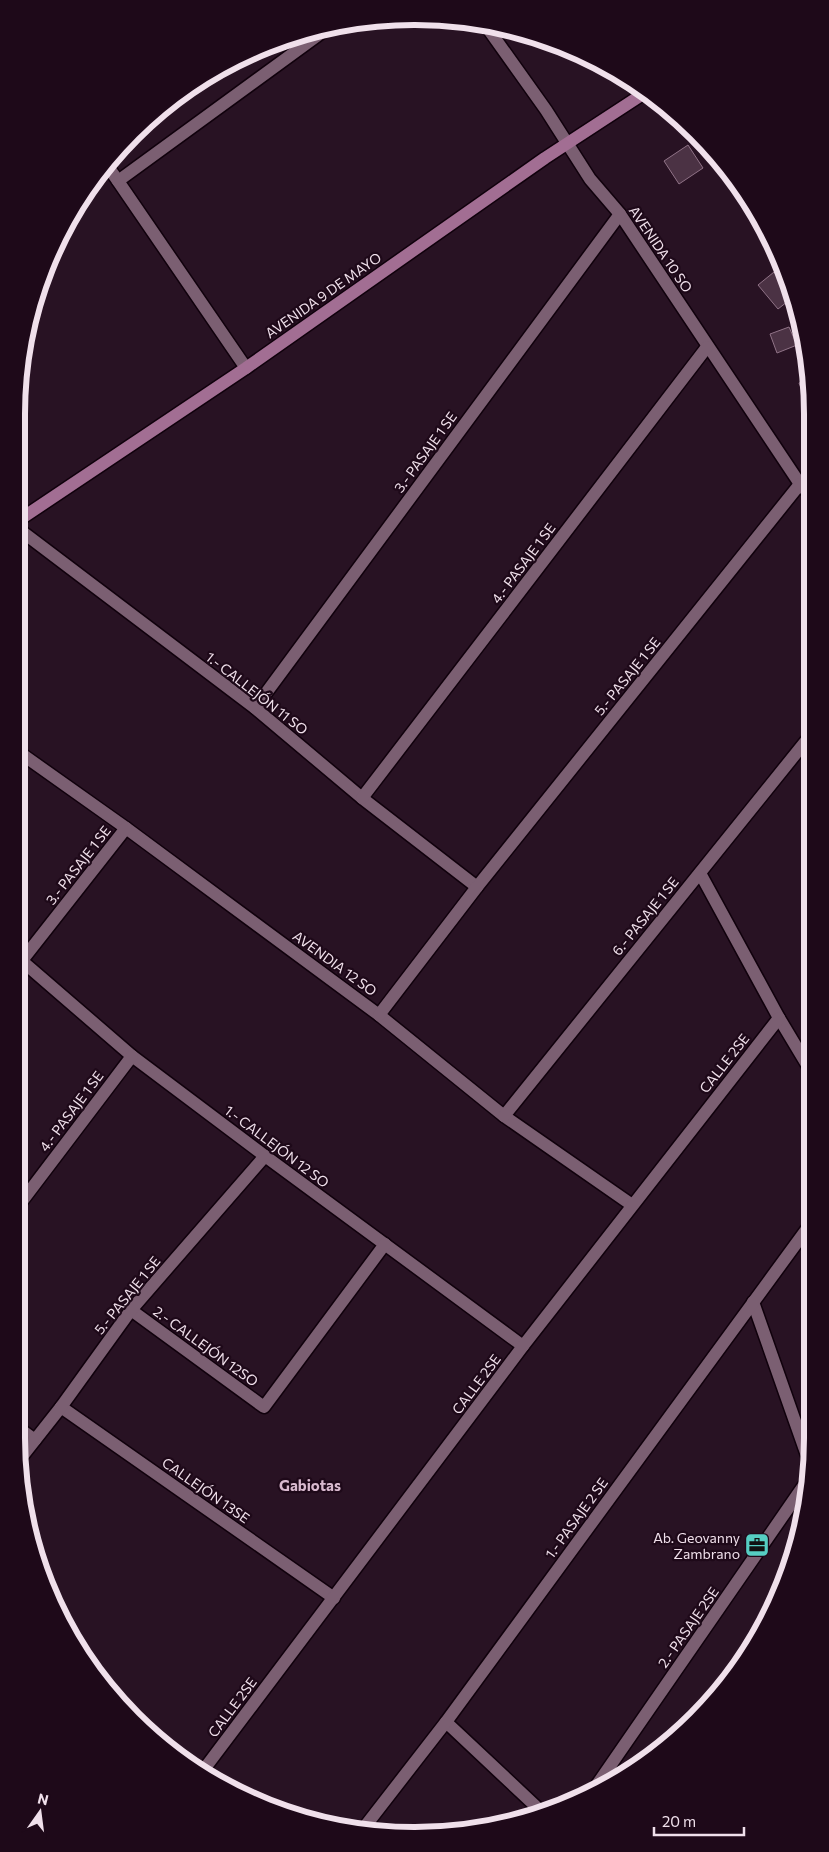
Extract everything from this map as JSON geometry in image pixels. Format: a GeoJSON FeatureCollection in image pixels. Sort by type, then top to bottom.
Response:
{"type":"FeatureCollection","features":[{"type":"Feature","properties":{"kind":"street","name":"AVENIDA 10 SO"},"geometry":{"type":"LineString","coordinates":[[490,32],[546,110],[590,179],[620,214],[707,347],[804,488]]}},
{"type":"Feature","properties":{"kind":"street"},"geometry":{"type":"LineString","coordinates":[[118,181],[314,38]]}},
{"type":"Feature","properties":{"kind":"street","name":"AVENIDA 9 DE MAYO"},"geometry":{"type":"LineString","coordinates":[[25,516],[246,368],[567,143],[639,96]]}},
{"type":"Feature","properties":{"kind":"street"},"geometry":{"type":"LineString","coordinates":[[111,171],[246,368]]}},
{"type":"Feature","properties":{"kind":"street","name":"3.- PASAJE 1 SE"},"geometry":{"type":"LineString","coordinates":[[254,708],[620,214]]}},
{"type":"Feature","properties":{"kind":"street","name":"4.- PASAJE 1 SE"},"geometry":{"type":"LineString","coordinates":[[362,798],[707,347]]}},
{"type":"Feature","properties":{"kind":"street","name":"5.- PASAJE 1 SE"},"geometry":{"type":"LineString","coordinates":[[379,1015],[477,887],[800,484]]}},
{"type":"Feature","properties":{"kind":"street","name":"1.- CALLEJÓN 11 SO"},"geometry":{"type":"LineString","coordinates":[[25,534],[254,708],[362,798],[477,887]]}},
{"type":"Feature","properties":{"kind":"street","name":"6.- PASAJE 1 SE"},"geometry":{"type":"LineString","coordinates":[[504,1116],[804,743]]}},
{"type":"Feature","properties":{"kind":"street","name":"AVENDIA 12 SO"},"geometry":{"type":"LineString","coordinates":[[25,756],[126,828],[379,1015],[504,1116],[632,1205]]}},
{"type":"Feature","properties":{"kind":"street","name":"3.- PASAJE 1 SE"},"geometry":{"type":"LineString","coordinates":[[25,956],[126,828]]}},
{"type":"Feature","properties":{"kind":"street"},"geometry":{"type":"LineString","coordinates":[[700,873],[779,1018],[804,1060]]}},
{"type":"Feature","properties":{"kind":"street","name":"1.- CALLEJÓN 12 SO"},"geometry":{"type":"LineString","coordinates":[[25,969],[132,1056],[523,1346]]}},
{"type":"Feature","properties":{"kind":"street","name":"CALLE 2SE"},"geometry":{"type":"LineString","coordinates":[[206,1766],[523,1346],[779,1018]]}},
{"type":"Feature","properties":{"kind":"street","name":"4.- PASAJE 1 SE"},"geometry":{"type":"LineString","coordinates":[[25,1197],[132,1056]]}},
{"type":"Feature","properties":{"kind":"street","name":"5.- PASAJE 1 SE"},"geometry":{"type":"LineString","coordinates":[[26,1452],[61,1407],[131,1310],[265,1156]]}},
{"type":"Feature","properties":{"kind":"street","name":"1.- PASAJE 2 SE"},"geometry":{"type":"LineString","coordinates":[[367,1824],[446,1722],[804,1233]]}},
{"type":"Feature","properties":{"kind":"street","name":"2.- CALLEJÓN 12SO"},"geometry":{"type":"LineString","coordinates":[[131,1310],[264,1407],[385,1244]]}},
{"type":"Feature","properties":{"kind":"street"},"geometry":{"type":"LineString","coordinates":[[753,1302],[804,1446]]}},
{"type":"Feature","properties":{"kind":"street","name":"CALLEJÓN 13SE"},"geometry":{"type":"LineString","coordinates":[[61,1407],[334,1598]]}},
{"type":"Feature","properties":{"kind":"street"},"geometry":{"type":"LineString","coordinates":[[25,1433],[35,1440]]}},
{"type":"Feature","properties":{"kind":"street","name":"2.- PASAJE 2SE"},"geometry":{"type":"LineString","coordinates":[[601,1780],[801,1490]]}},
{"type":"Feature","properties":{"kind":"street"},"geometry":{"type":"LineString","coordinates":[[446,1722],[537,1807]]}},
{"type":"Feature","properties":{"kind":"building"},"geometry":{"type":"Polygon","coordinates":[[[688,145],[703,168],[679,184],[664,161],[688,145]]]}},
{"type":"Feature","properties":{"kind":"building"},"geometry":{"type":"Polygon","coordinates":[[[774,272],[779,278],[787,302],[778,309],[758,285],[774,272]]]}},
{"type":"Feature","properties":{"kind":"building"},"geometry":{"type":"Polygon","coordinates":[[[789,327],[797,345],[777,353],[770,334],[789,327]]]}},
{"type":"Feature","properties":{"kind":"building"},"geometry":{"type":"Polygon","coordinates":[[[802,382],[803,394],[799,383],[802,382]]]}},
{"type":"Feature","properties":{"kind":"place","name":"Ab. Geovanny Zambrano"},"geometry":{"type":"Point","coordinates":[757,1545]}},
{"type":"Feature","properties":{"kind":"district","name":"Gabiotas"},"geometry":{"type":"Point","coordinates":[310,1485]}}]}
